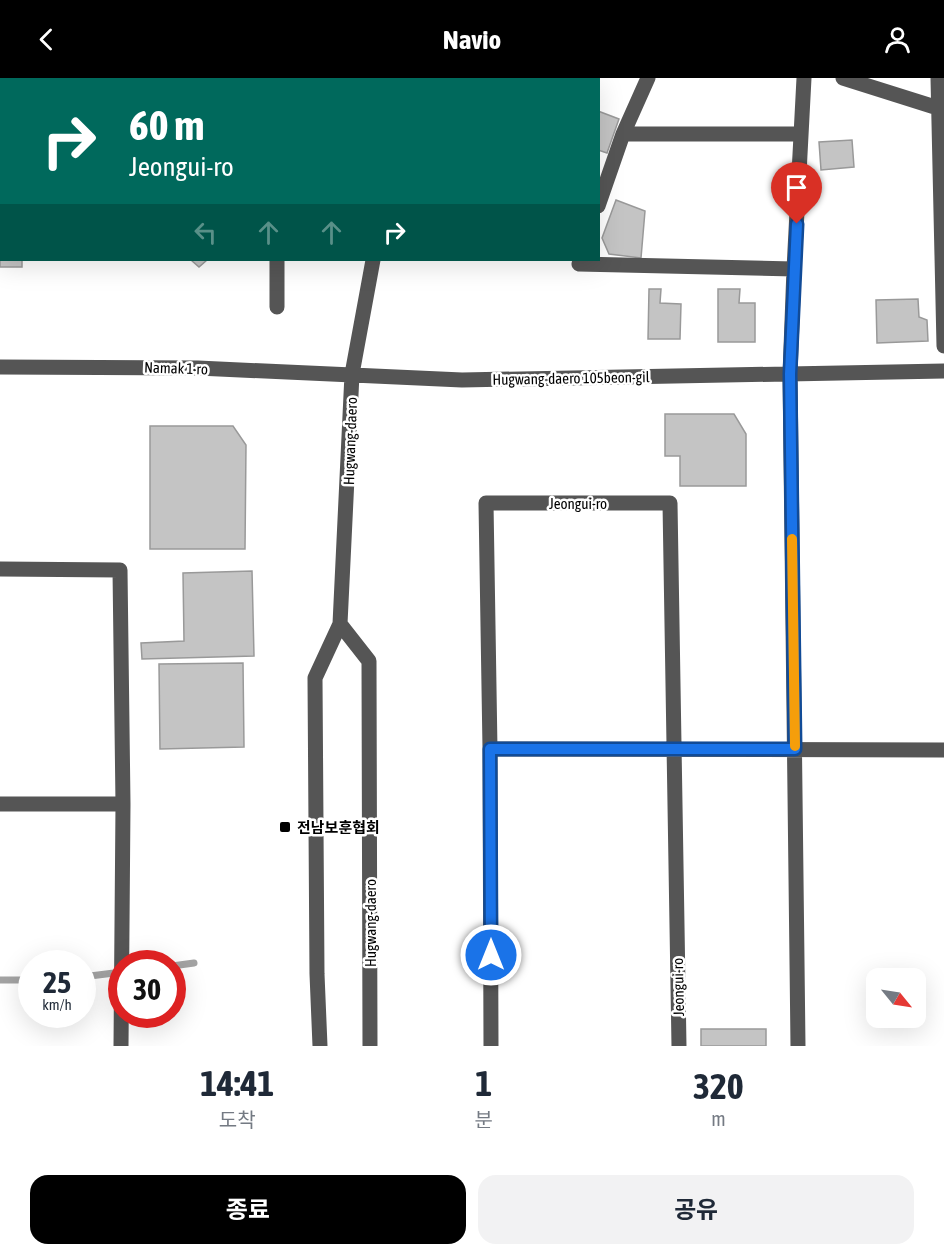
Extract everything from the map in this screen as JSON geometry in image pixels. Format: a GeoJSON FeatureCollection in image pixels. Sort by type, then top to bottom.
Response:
{"type":"FeatureCollection","features":[{"type":"Feature","properties":{"kind":"street"},"geometry":{"type":"LineString","coordinates":[[600,200],[623,135],[648,78]]}},
{"type":"Feature","properties":{"kind":"street"},"geometry":{"type":"LineString","coordinates":[[798,1046],[790,374],[804,78]]}},
{"type":"Feature","properties":{"kind":"street"},"geometry":{"type":"LineString","coordinates":[[843,78],[938,108]]}},
{"type":"Feature","properties":{"kind":"street"},"geometry":{"type":"LineString","coordinates":[[938,78],[944,346]]}},
{"type":"Feature","properties":{"kind":"street"},"geometry":{"type":"LineString","coordinates":[[623,135],[801,134]]}},
{"type":"Feature","properties":{"kind":"street"},"geometry":{"type":"LineString","coordinates":[[277,307],[278,261]]}},
{"type":"Feature","properties":{"kind":"street","name":"Hugwang-daero"},"geometry":{"type":"LineString","coordinates":[[315,1046],[317,974],[315,678],[340,624],[352,374],[373,261]]}},
{"type":"Feature","properties":{"kind":"street"},"geometry":{"type":"LineString","coordinates":[[580,261],[579,264],[794,269]]}},
{"type":"Feature","properties":{"kind":"street","name":"Namak 1-ro"},"geometry":{"type":"LineString","coordinates":[[0,367],[141,367],[352,374]]}},
{"type":"Feature","properties":{"kind":"street","name":"Hugwang-daero 105beon-gil"},"geometry":{"type":"LineString","coordinates":[[352,374],[462,380],[944,371]]}},
{"type":"Feature","properties":{"kind":"street","name":"Jeongui-ro"},"geometry":{"type":"LineString","coordinates":[[491,1046],[486,502],[670,503],[679,1046]]}},
{"type":"Feature","properties":{"kind":"street"},"geometry":{"type":"LineString","coordinates":[[0,569],[120,570],[123,804],[121,1046]]}},
{"type":"Feature","properties":{"kind":"street","name":"Hugwang-daero"},"geometry":{"type":"LineString","coordinates":[[340,624],[369,661],[372,1046]]}},
{"type":"Feature","properties":{"kind":"street"},"geometry":{"type":"LineString","coordinates":[[490,749],[944,750]]}},
{"type":"Feature","properties":{"kind":"street"},"geometry":{"type":"LineString","coordinates":[[0,804],[123,804]]}},
{"type":"Feature","properties":{"kind":"street","name":"Hugwang-daero"},"geometry":{"type":"LineString","coordinates":[[317,974],[320,1046]]}},
{"type":"Feature","properties":{"kind":"building"},"geometry":{"type":"Polygon","coordinates":[[[600,112],[619,119],[607,153],[600,151],[600,112]]]}},
{"type":"Feature","properties":{"kind":"building"},"geometry":{"type":"Polygon","coordinates":[[[852,140],[854,167],[821,170],[819,142],[852,140]]]}},
{"type":"Feature","properties":{"kind":"building"},"geometry":{"type":"Polygon","coordinates":[[[616,200],[645,211],[641,258],[609,254],[602,238],[616,200]]]}},
{"type":"Feature","properties":{"kind":"building"},"geometry":{"type":"Polygon","coordinates":[[[0,261],[22,261],[22,267],[0,267],[0,261]]]}},
{"type":"Feature","properties":{"kind":"building"},"geometry":{"type":"Polygon","coordinates":[[[192,261],[206,261],[199,267],[192,261]]]}},
{"type":"Feature","properties":{"kind":"building"},"geometry":{"type":"Polygon","coordinates":[[[649,289],[661,289],[660,303],[681,304],[680,339],[648,339],[649,289]]]}},
{"type":"Feature","properties":{"kind":"building"},"geometry":{"type":"Polygon","coordinates":[[[718,289],[740,289],[739,303],[755,303],[755,342],[718,342],[718,289]]]}},
{"type":"Feature","properties":{"kind":"building"},"geometry":{"type":"Polygon","coordinates":[[[918,299],[919,317],[927,320],[928,341],[877,343],[876,300],[918,299]]]}},
{"type":"Feature","properties":{"kind":"building"},"geometry":{"type":"Polygon","coordinates":[[[665,414],[734,414],[746,434],[746,486],[680,486],[680,456],[665,456],[665,414]]]}},
{"type":"Feature","properties":{"kind":"building"},"geometry":{"type":"Polygon","coordinates":[[[150,426],[233,426],[246,445],[245,549],[150,549],[150,426]]]}},
{"type":"Feature","properties":{"kind":"building"},"geometry":{"type":"Polygon","coordinates":[[[252,571],[254,656],[142,659],[141,643],[184,641],[183,573],[252,571]]]}},
{"type":"Feature","properties":{"kind":"building"},"geometry":{"type":"Polygon","coordinates":[[[243,663],[244,747],[160,749],[159,664],[243,663]]]}},
{"type":"Feature","properties":{"kind":"building"},"geometry":{"type":"Polygon","coordinates":[[[701,1029],[766,1029],[766,1046],[701,1046],[701,1029]]]}},
{"type":"Feature","properties":{"kind":"waterway"},"geometry":{"type":"LineString","coordinates":[[186,964],[194,963]]}},
{"type":"Feature","properties":{"kind":"waterway"},"geometry":{"type":"LineString","coordinates":[[96,975],[108,974]]}},
{"type":"Feature","properties":{"kind":"waterway"},"geometry":{"type":"LineString","coordinates":[[0,980],[18,980]]}},
{"type":"Feature","properties":{"kind":"slow traffic"},"geometry":{"type":"LineString","coordinates":[[792,539],[795,746]]}},
{"type":"Feature","properties":{"kind":"place","name":"전남보훈협회"},"geometry":{"type":"Point","coordinates":[285,827]}},
{"type":"Feature","properties":{"kind":"route"},"geometry":{"type":"LineString","coordinates":[[491,955],[490,749],[795,749],[790,374],[797,224]]}}]}
